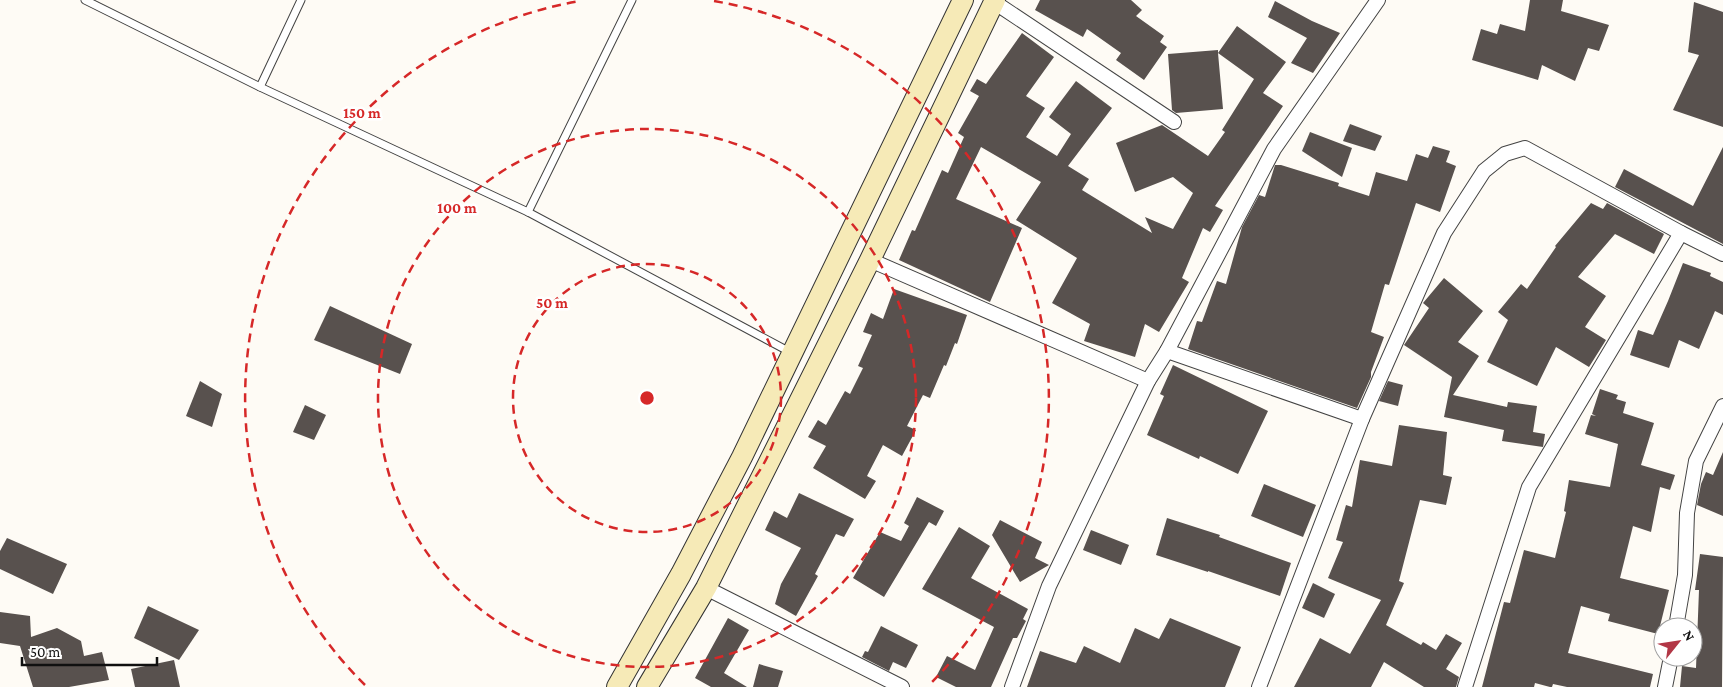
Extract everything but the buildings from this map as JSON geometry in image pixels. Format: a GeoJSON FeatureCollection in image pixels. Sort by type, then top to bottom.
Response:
{"type":"FeatureCollection","features":[{"type":"Feature","properties":{"kind":"main road"},"geometry":{"type":"LineString","coordinates":[[617,687],[681,574],[742,457],[963,0]]}},
{"type":"Feature","properties":{"kind":"main road"},"geometry":{"type":"LineString","coordinates":[[647,687],[706,588],[870,260],[994,1]]}},
{"type":"Feature","properties":{"kind":"street"},"geometry":{"type":"LineString","coordinates":[[1012,687],[1049,586],[1148,381],[1167,351],[1274,149],[1378,0]]}},
{"type":"Feature","properties":{"kind":"street"},"geometry":{"type":"LineString","coordinates":[[994,1],[1174,122]]}},
{"type":"Feature","properties":{"kind":"street"},"geometry":{"type":"LineString","coordinates":[[1259,687],[1362,419],[1444,233],[1484,171],[1505,154],[1525,148],[1723,254]]}},
{"type":"Feature","properties":{"kind":"street"},"geometry":{"type":"LineString","coordinates":[[1465,687],[1529,487],[1681,233]]}},
{"type":"Feature","properties":{"kind":"street"},"geometry":{"type":"LineString","coordinates":[[870,260],[1148,381]]}},
{"type":"Feature","properties":{"kind":"street"},"geometry":{"type":"LineString","coordinates":[[1167,351],[1362,419]]}},
{"type":"Feature","properties":{"kind":"street"},"geometry":{"type":"LineString","coordinates":[[1678,617],[1685,574],[1687,513],[1696,461],[1723,406]]}},
{"type":"Feature","properties":{"kind":"street"},"geometry":{"type":"LineString","coordinates":[[706,588],[902,687]]}},
{"type":"Feature","properties":{"kind":"street"},"geometry":{"type":"LineString","coordinates":[[1665,687],[1669,667]]}},
{"type":"Feature","properties":{"kind":"lane"},"geometry":{"type":"LineString","coordinates":[[85,0],[260,87],[528,212],[792,353]]}},
{"type":"Feature","properties":{"kind":"lane"},"geometry":{"type":"LineString","coordinates":[[260,87],[301,0]]}},
{"type":"Feature","properties":{"kind":"lane"},"geometry":{"type":"LineString","coordinates":[[528,212],[632,0]]}}]}
